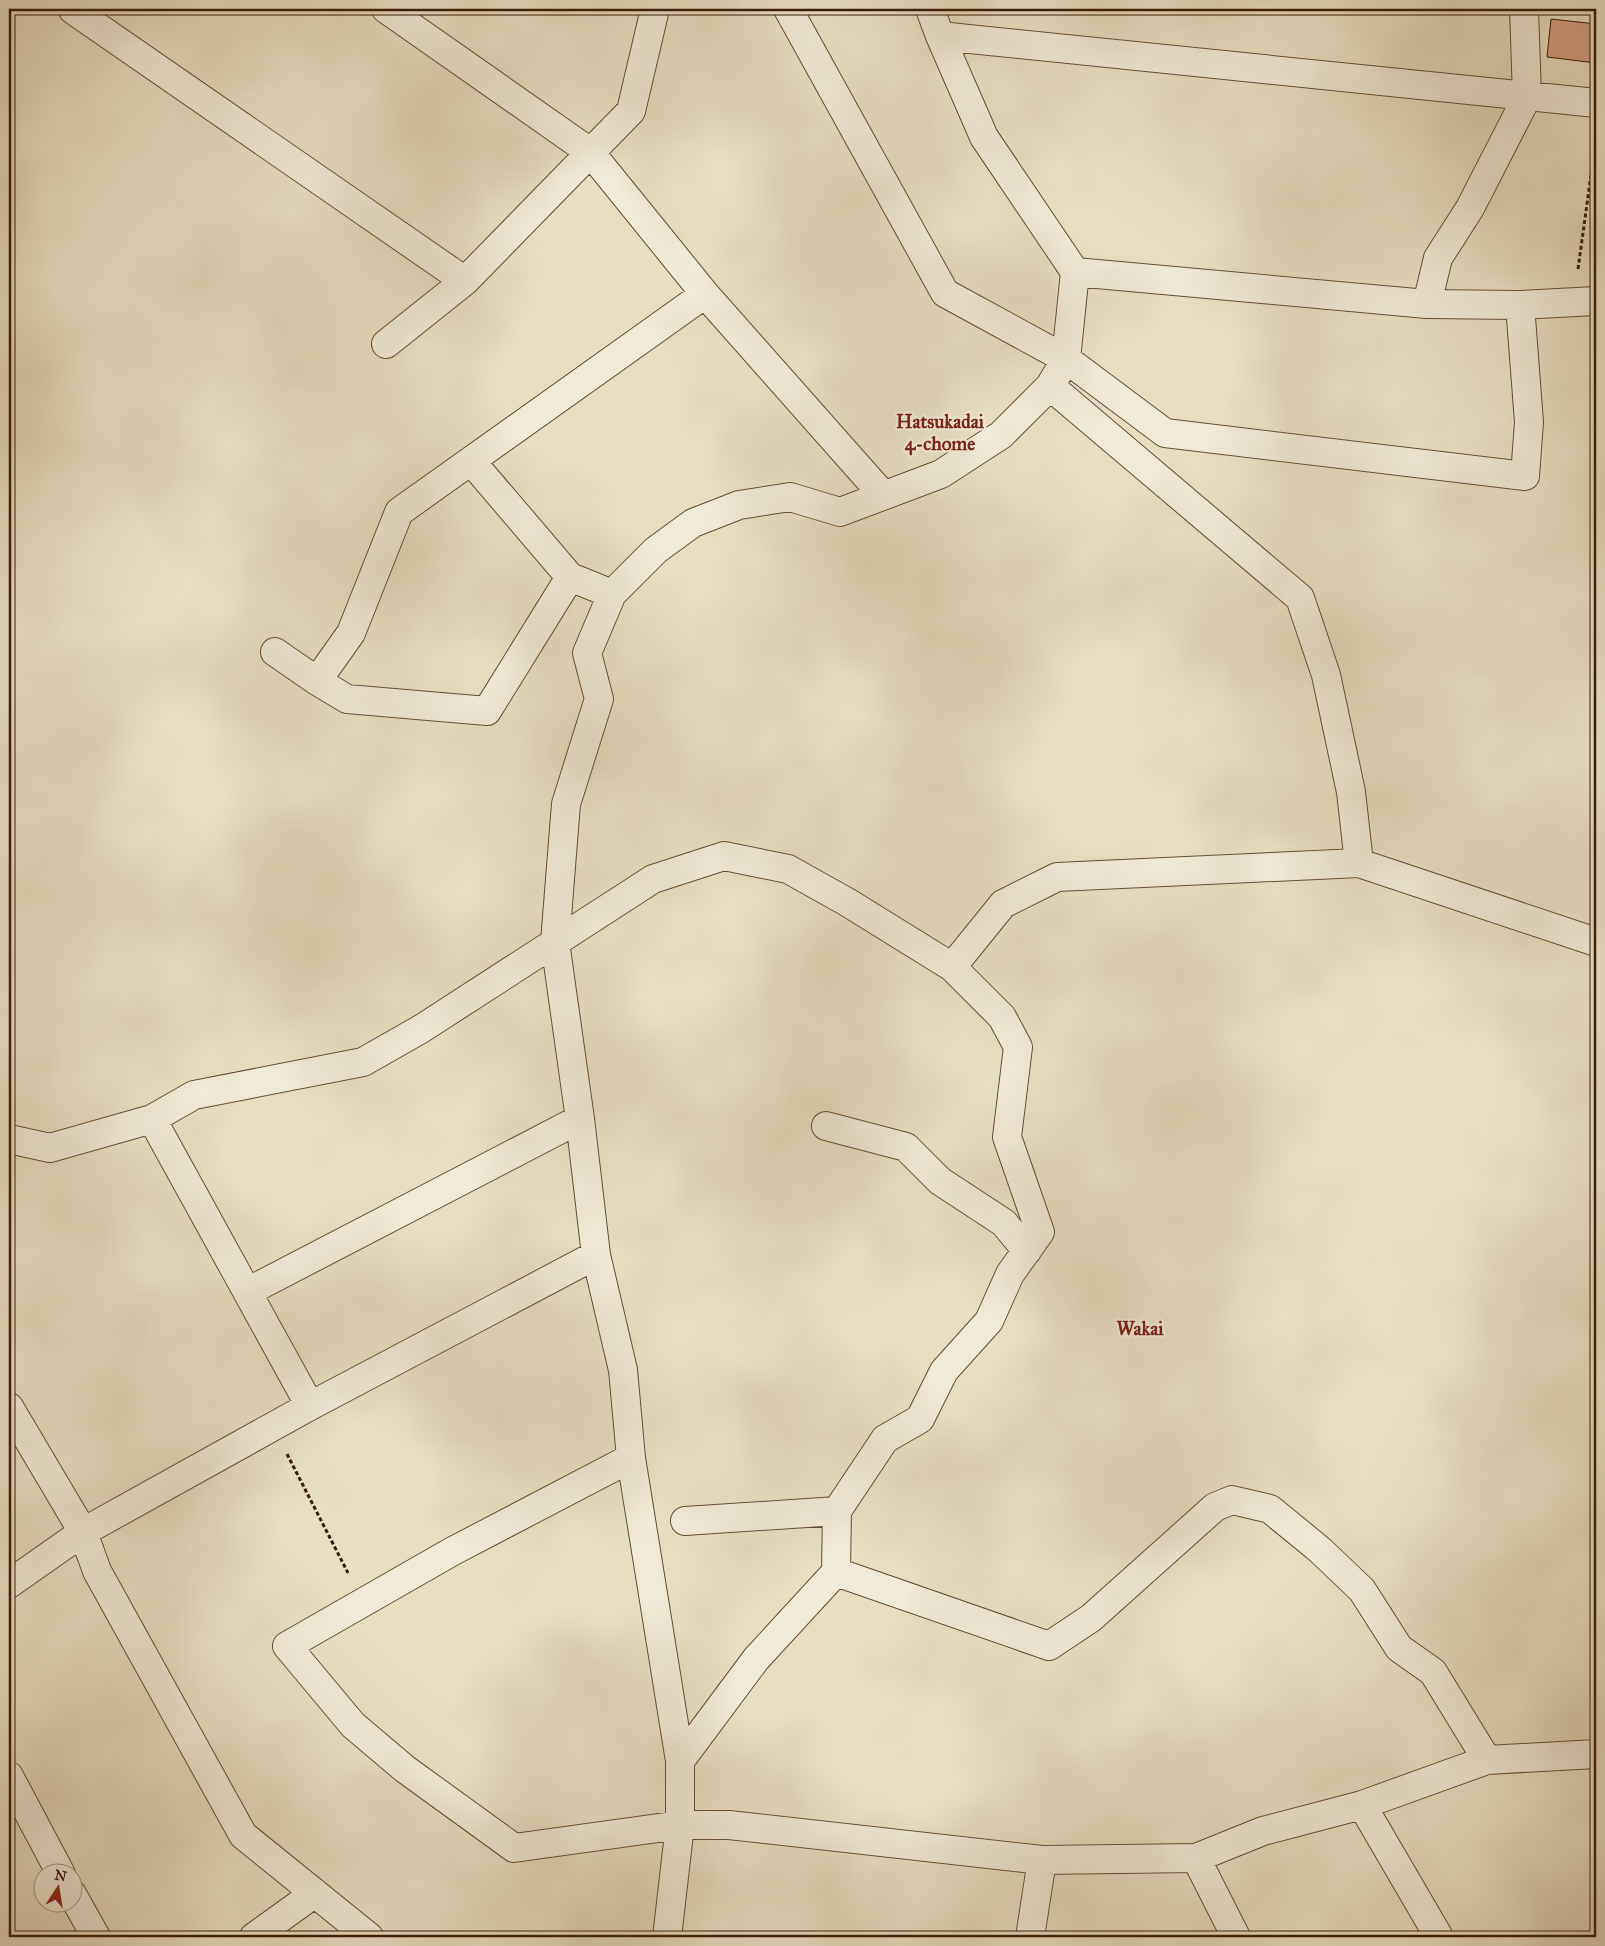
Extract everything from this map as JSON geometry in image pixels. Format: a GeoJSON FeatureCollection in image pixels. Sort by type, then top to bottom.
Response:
{"type":"FeatureCollection","features":[{"type":"Feature","properties":{"kind":"street"},"geometry":{"type":"LineString","coordinates":[[386,9],[590,152],[705,294],[883,495]]}},
{"type":"Feature","properties":{"kind":"street"},"geometry":{"type":"LineString","coordinates":[[386,344],[465,281],[631,111],[655,9]]}},
{"type":"Feature","properties":{"kind":"street"},"geometry":{"type":"LineString","coordinates":[[788,9],[945,293],[1066,359],[1165,433],[1525,476],[1529,422],[1520,305]]}},
{"type":"Feature","properties":{"kind":"street"},"geometry":{"type":"LineString","coordinates":[[672,1937],[667,1937],[680,1825],[680,1761],[631,1458],[623,1370],[596,1255],[580,1119],[555,942],[566,804],[599,699],[587,653],[612,594],[656,550],[693,524],[739,505],[790,497],[840,512],[941,474],[1001,435],[1050,386],[1066,359],[1075,272],[984,137],[930,9]]}},
{"type":"Feature","properties":{"kind":"street"},"geometry":{"type":"LineString","coordinates":[[1428,304],[1438,258],[1470,208],[1528,97],[1524,9]]}},
{"type":"Feature","properties":{"kind":"street"},"geometry":{"type":"LineString","coordinates":[[73,10],[465,281]]}},
{"type":"Feature","properties":{"kind":"street"},"geometry":{"type":"LineString","coordinates":[[940,36],[1596,103]]}},
{"type":"Feature","properties":{"kind":"street"},"geometry":{"type":"LineString","coordinates":[[1075,272],[1428,304],[1520,305],[1585,302]]}},
{"type":"Feature","properties":{"kind":"street"},"geometry":{"type":"LineString","coordinates":[[317,681],[350,633],[399,512],[705,294]]}},
{"type":"Feature","properties":{"kind":"street"},"geometry":{"type":"LineString","coordinates":[[1050,386],[1300,598],[1326,675],[1350,792],[1359,863]]}},
{"type":"Feature","properties":{"kind":"street"},"geometry":{"type":"LineString","coordinates":[[471,461],[570,577],[612,594]]}},
{"type":"Feature","properties":{"kind":"street"},"geometry":{"type":"LineString","coordinates":[[274,652],[347,700],[487,711],[570,577]]}},
{"type":"Feature","properties":{"kind":"street"},"geometry":{"type":"LineString","coordinates":[[9,1139],[50,1148],[152,1119],[194,1094],[363,1062],[420,1030],[653,880],[724,856],[788,869],[847,902],[952,967],[1002,1017],[1018,1047],[1008,1137],[1040,1232],[1010,1274],[989,1321],[944,1371],[920,1419],[885,1439],[837,1511],[836,1572],[756,1659],[680,1761]]}},
{"type":"Feature","properties":{"kind":"street"},"geometry":{"type":"LineString","coordinates":[[952,967],[1003,904],[1057,877],[1359,863],[1596,942]]}},
{"type":"Feature","properties":{"kind":"street"},"geometry":{"type":"LineString","coordinates":[[152,1119],[310,1406]]}},
{"type":"Feature","properties":{"kind":"street"},"geometry":{"type":"LineString","coordinates":[[248,1292],[580,1119]]}},
{"type":"Feature","properties":{"kind":"street"},"geometry":{"type":"LineString","coordinates":[[826,1126],[906,1147],[940,1180],[1004,1223],[1027,1251]]}},
{"type":"Feature","properties":{"kind":"street"},"geometry":{"type":"LineString","coordinates":[[9,1584],[83,1532],[310,1406],[596,1255]]}},
{"type":"Feature","properties":{"kind":"street"},"geometry":{"type":"LineString","coordinates":[[9,1407],[83,1532],[97,1571],[244,1835],[369,1937]]}},
{"type":"Feature","properties":{"kind":"street"},"geometry":{"type":"LineString","coordinates":[[631,1458],[453,1551],[287,1646],[354,1725],[405,1769],[514,1848],[680,1825],[729,1825],[1042,1860],[1196,1858],[1263,1831],[1362,1805],[1487,1760],[1596,1754]]}},
{"type":"Feature","properties":{"kind":"street"},"geometry":{"type":"LineString","coordinates":[[836,1572],[1049,1646],[1091,1618],[1215,1507],[1232,1500],[1270,1509],[1320,1550],[1362,1590],[1399,1648],[1433,1672],[1487,1760]]}},
{"type":"Feature","properties":{"kind":"street"},"geometry":{"type":"LineString","coordinates":[[685,1521],[837,1511]]}},
{"type":"Feature","properties":{"kind":"street"},"geometry":{"type":"LineString","coordinates":[[9,1776],[56,1864]]}},
{"type":"Feature","properties":{"kind":"street"},"geometry":{"type":"LineString","coordinates":[[1362,1805],[1439,1937]]}},
{"type":"Feature","properties":{"kind":"street"},"geometry":{"type":"LineString","coordinates":[[1196,1858],[1236,1937]]}},
{"type":"Feature","properties":{"kind":"street"},"geometry":{"type":"LineString","coordinates":[[1030,1937],[1042,1860]]}},
{"type":"Feature","properties":{"kind":"street"},"geometry":{"type":"LineString","coordinates":[[254,1937],[315,1893]]}},
{"type":"Feature","properties":{"kind":"street"},"geometry":{"type":"LineString","coordinates":[[82,1912],[96,1937]]}},
{"type":"Feature","properties":{"kind":"path"},"geometry":{"type":"LineString","coordinates":[[1585,302],[1596,139]]}},
{"type":"Feature","properties":{"kind":"path"},"geometry":{"type":"LineString","coordinates":[[273,1427],[363,1602]]}},
{"type":"Feature","properties":{"kind":"building"},"geometry":{"type":"Polygon","coordinates":[[[1551,19],[1596,24],[1596,63],[1547,57],[1551,19]]]}},
{"type":"Feature","properties":{"kind":"district","name":"Hatsukadai 4-chome"},"geometry":{"type":"Point","coordinates":[940,432]}},
{"type":"Feature","properties":{"kind":"district","name":"Wakai"},"geometry":{"type":"Point","coordinates":[1140,1328]}}]}
